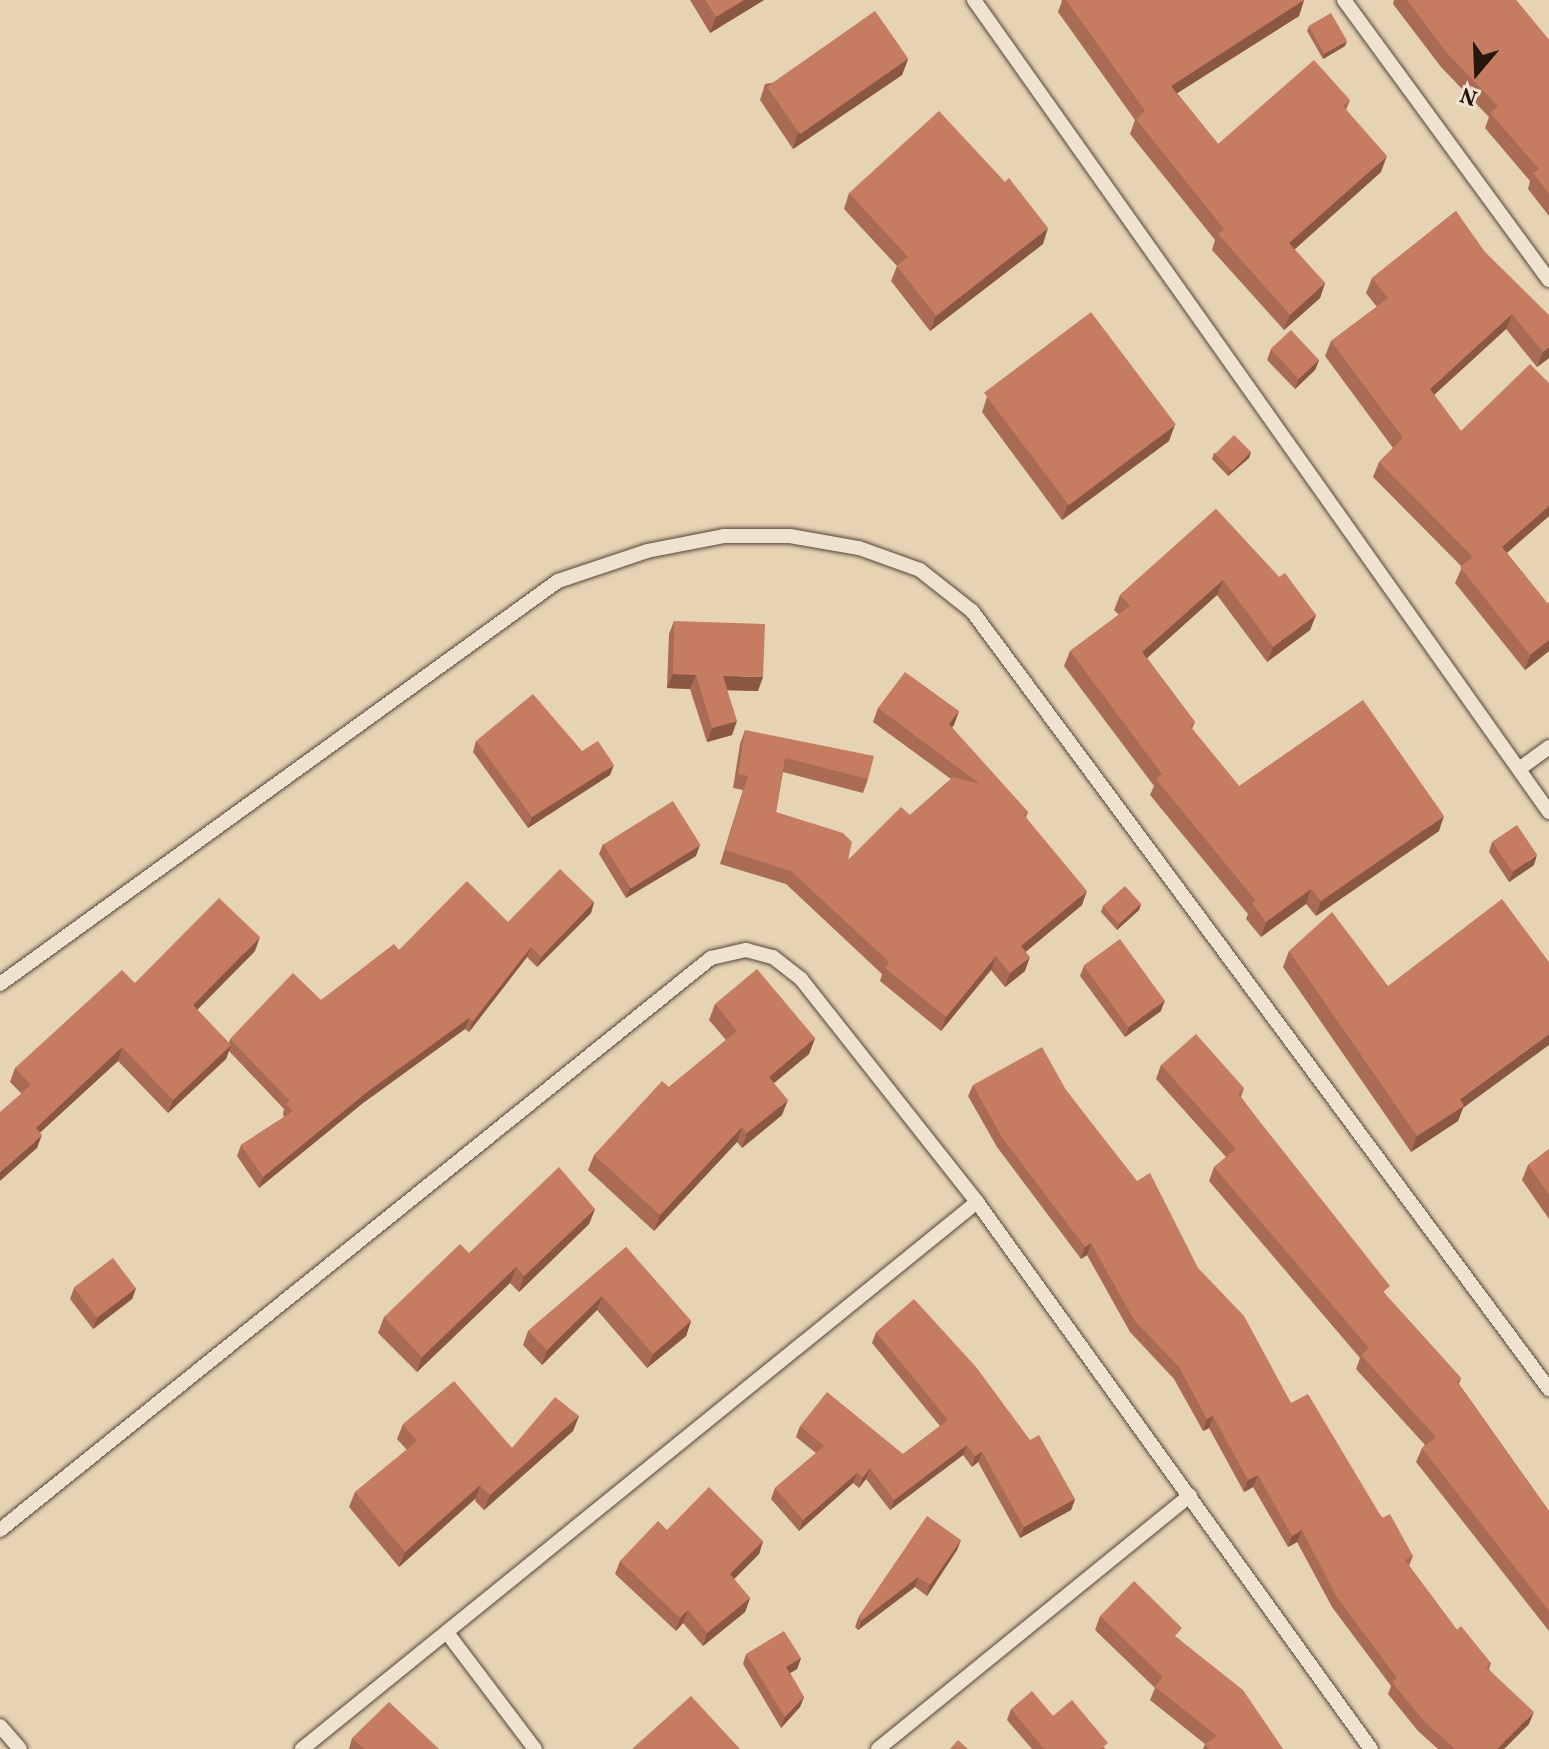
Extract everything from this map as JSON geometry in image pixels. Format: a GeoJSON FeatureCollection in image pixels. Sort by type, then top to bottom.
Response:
{"type":"FeatureCollection","features":[{"type":"Feature","properties":{"kind":"lane"},"geometry":{"type":"LineString","coordinates":[[974,0],[1549,812]]}},
{"type":"Feature","properties":{"kind":"lane"},"geometry":{"type":"LineString","coordinates":[[1344,0],[1549,280]]}},
{"type":"Feature","properties":{"kind":"lane"},"geometry":{"type":"LineString","coordinates":[[0,984],[558,581],[647,551],[724,536],[790,536],[859,548],[920,570],[972,611],[1549,1389]]}},
{"type":"Feature","properties":{"kind":"lane"},"geometry":{"type":"LineString","coordinates":[[1519,769],[1549,747]]}},
{"type":"Feature","properties":{"kind":"lane"},"geometry":{"type":"LineString","coordinates":[[0,1530],[711,958],[746,950],[773,957],[801,979],[977,1202],[1371,1749]]}},
{"type":"Feature","properties":{"kind":"lane"},"geometry":{"type":"LineString","coordinates":[[302,1749],[448,1634],[977,1202]]}},
{"type":"Feature","properties":{"kind":"lane"},"geometry":{"type":"LineString","coordinates":[[878,1749],[1190,1495]]}},
{"type":"Feature","properties":{"kind":"lane"},"geometry":{"type":"LineString","coordinates":[[448,1634],[535,1749]]}},
{"type":"Feature","properties":{"kind":"lane"},"geometry":{"type":"LineString","coordinates":[[0,1726],[20,1749]]}},
{"type":"Feature","properties":{"kind":"building"},"geometry":{"type":"Polygon","coordinates":[[[705,0],[744,0],[716,17],[705,0]]]}},
{"type":"Feature","properties":{"kind":"building"},"geometry":{"type":"Polygon","coordinates":[[[1066,0],[1304,0],[1171,86],[1218,144],[1314,60],[1350,100],[1343,106],[1387,156],[1289,243],[1325,283],[1290,315],[1218,234],[1224,229],[1136,119],[1145,111],[1066,0]]]}},
{"type":"Feature","properties":{"kind":"building"},"geometry":{"type":"Polygon","coordinates":[[[1407,0],[1516,0],[1549,40],[1549,194],[1533,173],[1539,169],[1490,113],[1498,106],[1446,52],[1407,0]]]}},
{"type":"Feature","properties":{"kind":"building"},"geometry":{"type":"Polygon","coordinates":[[[875,11],[908,59],[800,134],[767,87],[875,11]]]}},
{"type":"Feature","properties":{"kind":"building"},"geometry":{"type":"Polygon","coordinates":[[[1331,13],[1347,41],[1324,54],[1308,26],[1331,13]]]}},
{"type":"Feature","properties":{"kind":"building"},"geometry":{"type":"Polygon","coordinates":[[[939,111],[1005,182],[1009,178],[1048,228],[936,316],[897,266],[908,257],[849,193],[939,111]]]}},
{"type":"Feature","properties":{"kind":"building"},"geometry":{"type":"Polygon","coordinates":[[[1456,211],[1485,252],[1549,315],[1549,347],[1543,352],[1512,314],[1430,389],[1461,431],[1530,364],[1549,383],[1549,506],[1502,547],[1549,602],[1549,640],[1530,655],[1460,567],[1473,557],[1379,462],[1403,438],[1331,341],[1388,298],[1372,278],[1456,211]]]}},
{"type":"Feature","properties":{"kind":"building"},"geometry":{"type":"Polygon","coordinates":[[[1091,312],[1176,425],[1069,505],[984,393],[1091,312]]]}},
{"type":"Feature","properties":{"kind":"building"},"geometry":{"type":"Polygon","coordinates":[[[1291,330],[1319,360],[1298,379],[1271,349],[1291,330]]]}},
{"type":"Feature","properties":{"kind":"building"},"geometry":{"type":"Polygon","coordinates":[[[1234,435],[1251,452],[1232,471],[1215,454],[1234,435]]]}},
{"type":"Feature","properties":{"kind":"building"},"geometry":{"type":"Polygon","coordinates":[[[1216,509],[1279,577],[1285,573],[1316,615],[1273,647],[1223,580],[1142,652],[1195,722],[1190,726],[1239,786],[1363,700],[1444,816],[1321,901],[1311,889],[1266,922],[1252,903],[1256,901],[1156,779],[1162,774],[1070,651],[1130,606],[1120,595],[1216,509]]]}},
{"type":"Feature","properties":{"kind":"building"},"geometry":{"type":"Polygon","coordinates":[[[674,621],[765,624],[763,677],[723,676],[737,721],[712,728],[696,675],[673,674],[674,621]]]}},
{"type":"Feature","properties":{"kind":"building"},"geometry":{"type":"Polygon","coordinates":[[[905,672],[959,711],[949,724],[1028,812],[1024,815],[1087,891],[1021,946],[1030,957],[1010,973],[996,956],[946,1017],[885,968],[889,962],[791,871],[725,850],[748,776],[738,774],[745,730],[874,756],[868,779],[785,758],[776,812],[843,833],[852,842],[848,860],[901,807],[910,815],[953,777],[980,784],[878,708],[905,672]]]}},
{"type":"Feature","properties":{"kind":"building"},"geometry":{"type":"Polygon","coordinates":[[[533,694],[582,751],[598,741],[614,765],[532,817],[476,741],[533,694]]]}},
{"type":"Feature","properties":{"kind":"building"},"geometry":{"type":"Polygon","coordinates":[[[673,801],[701,845],[631,889],[603,844],[673,801]]]}},
{"type":"Feature","properties":{"kind":"building"},"geometry":{"type":"Polygon","coordinates":[[[1517,825],[1537,855],[1512,872],[1492,842],[1517,825]]]}},
{"type":"Feature","properties":{"kind":"building"},"geometry":{"type":"Polygon","coordinates":[[[560,869],[594,902],[541,957],[531,947],[473,1021],[469,1018],[367,1092],[263,1177],[241,1145],[293,1111],[286,1104],[290,1101],[230,1039],[293,973],[321,1000],[394,944],[399,950],[467,881],[508,922],[560,869]]]}},
{"type":"Feature","properties":{"kind":"building"},"geometry":{"type":"Polygon","coordinates":[[[1125,886],[1141,904],[1119,924],[1103,906],[1125,886]]]}},
{"type":"Feature","properties":{"kind":"building"},"geometry":{"type":"Polygon","coordinates":[[[219,898],[260,937],[193,1005],[231,1045],[173,1100],[122,1047],[36,1128],[42,1135],[0,1172],[0,1112],[31,1085],[15,1068],[122,970],[135,983],[219,898]]]}},
{"type":"Feature","properties":{"kind":"building"},"geometry":{"type":"Polygon","coordinates":[[[1502,899],[1549,962],[1549,1034],[1460,1099],[1464,1106],[1417,1136],[1289,951],[1332,912],[1388,986],[1502,899]]]}},
{"type":"Feature","properties":{"kind":"building"},"geometry":{"type":"Polygon","coordinates":[[[1120,939],[1165,1000],[1128,1027],[1084,965],[1120,939]]]}},
{"type":"Feature","properties":{"kind":"building"},"geometry":{"type":"Polygon","coordinates":[[[757,969],[815,1038],[769,1077],[788,1100],[747,1133],[742,1127],[660,1215],[594,1155],[662,1081],[669,1087],[737,1031],[715,1004],[757,969]]]}},
{"type":"Feature","properties":{"kind":"building"},"geometry":{"type":"Polygon","coordinates":[[[1196,1034],[1244,1088],[1238,1094],[1390,1286],[1383,1292],[1461,1378],[1457,1382],[1549,1511],[1549,1611],[1422,1448],[1436,1437],[1361,1355],[1369,1348],[1214,1167],[1236,1149],[1161,1065],[1196,1034]]]}},
{"type":"Feature","properties":{"kind":"building"},"geometry":{"type":"Polygon","coordinates":[[[1042,1047],[1066,1090],[1137,1181],[1150,1173],[1198,1268],[1244,1316],[1291,1403],[1308,1394],[1382,1518],[1390,1514],[1413,1556],[1405,1560],[1457,1630],[1461,1626],[1491,1663],[1486,1667],[1534,1712],[1497,1749],[1455,1749],[1422,1719],[1392,1682],[1397,1678],[1336,1596],[1302,1530],[1292,1536],[1258,1475],[1248,1480],[1213,1416],[1207,1419],[1179,1367],[1134,1320],[1091,1243],[1085,1247],[1001,1136],[973,1085],[1042,1047]]]}},
{"type":"Feature","properties":{"kind":"building"},"geometry":{"type":"Polygon","coordinates":[[[1549,1149],[1549,1195],[1528,1165],[1549,1149]]]}},
{"type":"Feature","properties":{"kind":"building"},"geometry":{"type":"Polygon","coordinates":[[[559,1167],[595,1209],[524,1276],[516,1267],[422,1357],[384,1317],[460,1244],[469,1253],[559,1167]]]}},
{"type":"Feature","properties":{"kind":"building"},"geometry":{"type":"Polygon","coordinates":[[[626,1247],[691,1321],[653,1354],[602,1296],[547,1350],[528,1331],[626,1247]]]}},
{"type":"Feature","properties":{"kind":"building"},"geometry":{"type":"Polygon","coordinates":[[[113,1258],[136,1288],[97,1318],[74,1287],[113,1258]]]}},
{"type":"Feature","properties":{"kind":"building"},"geometry":{"type":"Polygon","coordinates":[[[914,1299],[976,1367],[1030,1440],[1039,1435],[1075,1499],[1024,1527],[982,1452],[975,1456],[967,1445],[894,1500],[870,1468],[863,1477],[857,1473],[803,1520],[775,1488],[824,1446],[800,1426],[827,1392],[903,1454],[948,1420],[876,1332],[914,1299]]]}},
{"type":"Feature","properties":{"kind":"building"},"geometry":{"type":"Polygon","coordinates":[[[454,1381],[512,1448],[555,1397],[579,1416],[490,1495],[480,1486],[488,1478],[405,1552],[355,1492],[417,1441],[403,1424],[454,1381]]]}},
{"type":"Feature","properties":{"kind":"building"},"geometry":{"type":"Polygon","coordinates":[[[709,1487],[763,1541],[730,1574],[750,1598],[707,1633],[688,1610],[680,1618],[620,1561],[658,1521],[667,1530],[709,1487]]]}},
{"type":"Feature","properties":{"kind":"building"},"geometry":{"type":"Polygon","coordinates":[[[927,1516],[961,1540],[930,1585],[918,1577],[862,1620],[859,1616],[927,1516]]]}},
{"type":"Feature","properties":{"kind":"building"},"geometry":{"type":"Polygon","coordinates":[[[1134,1581],[1182,1628],[1175,1636],[1243,1690],[1283,1749],[1209,1749],[1205,1744],[1217,1736],[1155,1687],[1163,1677],[1100,1616],[1134,1581]]]}},
{"type":"Feature","properties":{"kind":"building"},"geometry":{"type":"Polygon","coordinates":[[[784,1631],[801,1658],[786,1667],[804,1697],[785,1717],[746,1654],[784,1631]]]}},
{"type":"Feature","properties":{"kind":"building"},"geometry":{"type":"Polygon","coordinates":[[[1032,1691],[1053,1716],[1072,1700],[1108,1743],[1101,1749],[1044,1749],[1011,1709],[1032,1691]]]}},
{"type":"Feature","properties":{"kind":"building"},"geometry":{"type":"Polygon","coordinates":[[[691,1696],[740,1749],[632,1749],[691,1696]]]}},
{"type":"Feature","properties":{"kind":"building"},"geometry":{"type":"Polygon","coordinates":[[[389,1702],[439,1749],[364,1749],[352,1738],[389,1702]]]}},
{"type":"Feature","properties":{"kind":"building"},"geometry":{"type":"Polygon","coordinates":[[[958,1740],[968,1749],[950,1749],[958,1740]]]}}]}
